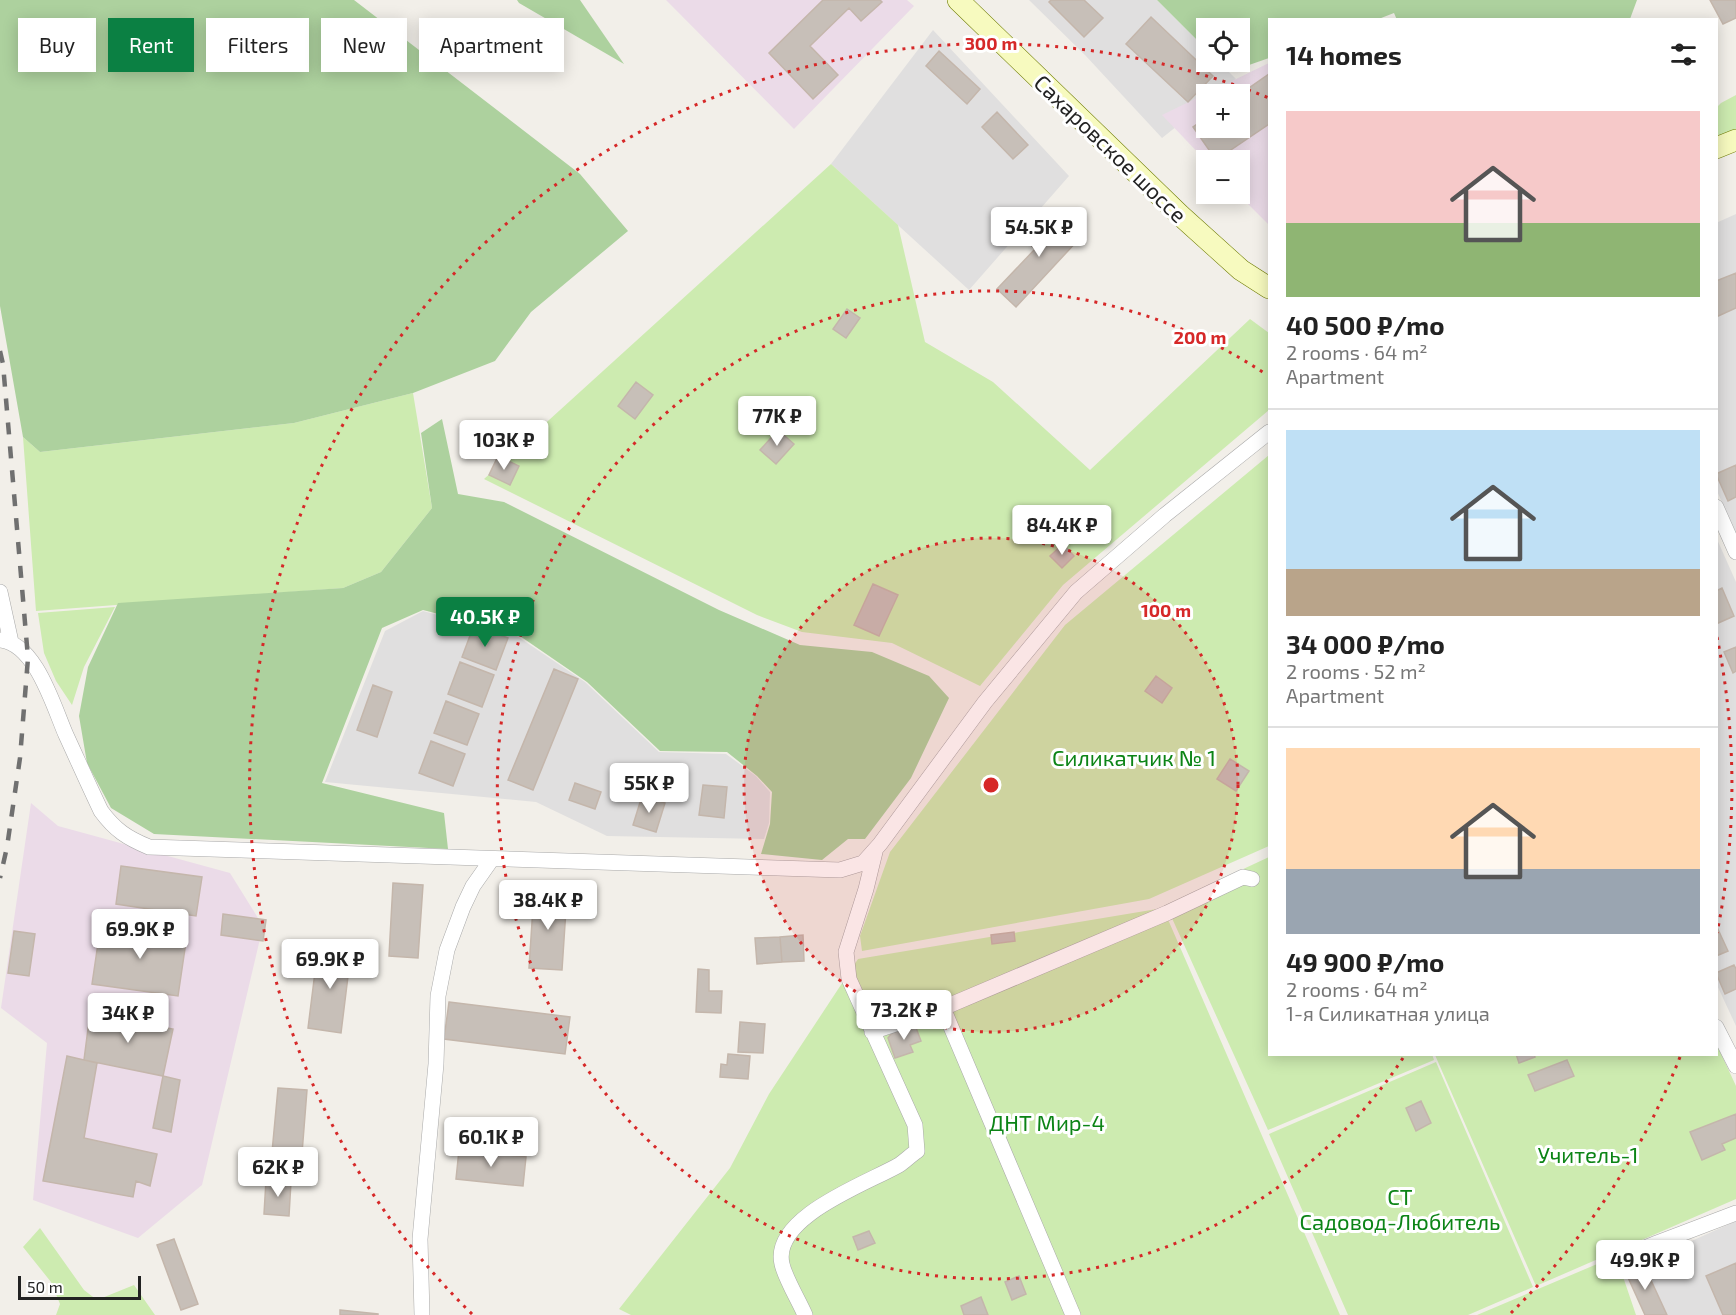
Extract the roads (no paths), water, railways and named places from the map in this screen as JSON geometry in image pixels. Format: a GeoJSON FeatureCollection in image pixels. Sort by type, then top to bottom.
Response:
{"type":"FeatureCollection","features":[{"type":"Feature","properties":{"kind":"main road","name":"Сахаровское шоссе"},"geometry":{"type":"LineString","coordinates":[[958,0],[1180,214],[1241,270],[1268,287]]}},
{"type":"Feature","properties":{"kind":"main road"},"geometry":{"type":"LineString","coordinates":[[1718,147],[1736,140]]}},
{"type":"Feature","properties":{"kind":"street"},"geometry":{"type":"LineString","coordinates":[[0,592],[6,641],[28,658],[42,678],[101,811],[121,833],[149,847],[840,870],[862,863],[876,849],[986,702],[1076,592],[1165,515],[1268,433]]}},
{"type":"Feature","properties":{"kind":"street"},"geometry":{"type":"LineString","coordinates":[[1718,512],[1736,552]]}},
{"type":"Feature","properties":{"kind":"street"},"geometry":{"type":"LineString","coordinates":[[805,1315],[782,1263],[783,1244],[796,1226],[834,1197],[899,1164],[917,1151],[915,1125],[849,979],[846,952],[876,849]]}},
{"type":"Feature","properties":{"kind":"street"},"geometry":{"type":"LineString","coordinates":[[422,1315],[420,1239],[436,1064],[438,996],[447,950],[463,907],[473,885],[492,859]]}},
{"type":"Feature","properties":{"kind":"street"},"geometry":{"type":"LineString","coordinates":[[872,1032],[943,1008],[1156,917],[1243,877],[1252,879]]}},
{"type":"Feature","properties":{"kind":"street"},"geometry":{"type":"LineString","coordinates":[[943,1008],[1073,1315]]}},
{"type":"Feature","properties":{"kind":"street"},"geometry":{"type":"LineString","coordinates":[[1718,1031],[1736,1066]]}},
{"type":"Feature","properties":{"kind":"street"},"geometry":{"type":"LineString","coordinates":[[1628,1256],[1736,1212]]}},
{"type":"Feature","properties":{"kind":"railway"},"geometry":{"type":"LineString","coordinates":[[0,351],[3,364],[28,658],[20,758],[7,847],[0,878]]}},
{"type":"Feature","properties":{"kind":"park label","name":"Силикатчик № 1"},"geometry":{"type":"Point","coordinates":[1134,757]}},
{"type":"Feature","properties":{"kind":"park label","name":"ДНТ Мир-4"},"geometry":{"type":"Point","coordinates":[1047,1122]}},
{"type":"Feature","properties":{"kind":"park label","name":"Учитель-1"},"geometry":{"type":"Point","coordinates":[1588,1154]}},
{"type":"Feature","properties":{"kind":"park label","name":"СТ Садовод-Любитель"},"geometry":{"type":"Point","coordinates":[1400,1208]}}]}
